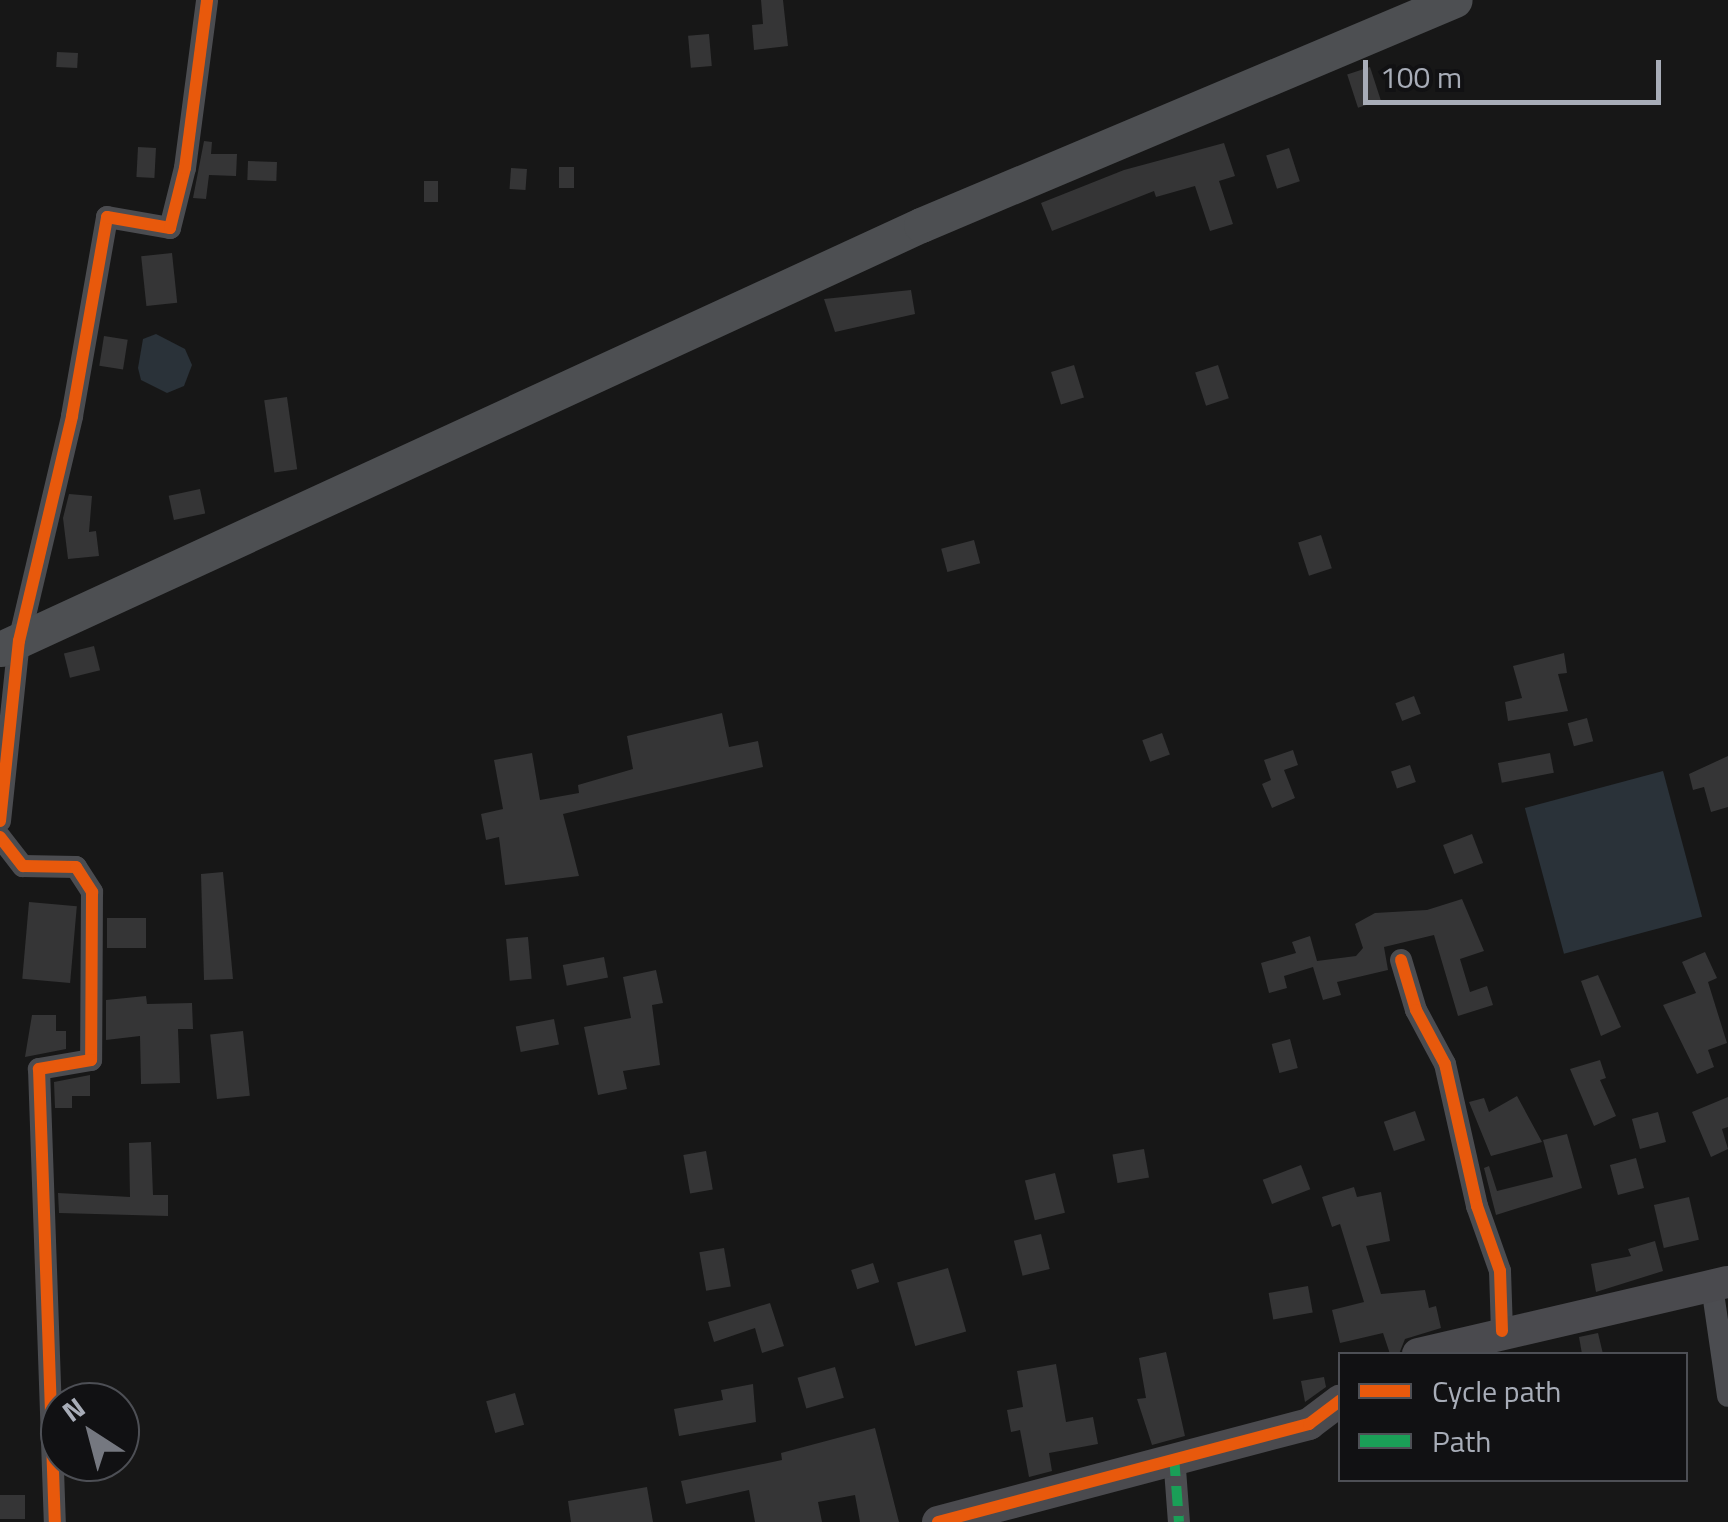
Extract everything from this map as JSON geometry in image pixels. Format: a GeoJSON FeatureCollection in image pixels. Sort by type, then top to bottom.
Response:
{"type":"FeatureCollection","features":[{"type":"Feature","properties":{"kind":"main road"},"geometry":{"type":"LineString","coordinates":[[11,632],[912,204],[1398,0]]}},
{"type":"Feature","properties":{"kind":"main road"},"geometry":{"type":"LineString","coordinates":[[11,632],[921,225],[1455,0]]}},
{"type":"Feature","properties":{"kind":"street"},"geometry":{"type":"LineString","coordinates":[[0,821],[11,632],[72,416],[107,217],[170,228],[185,168],[207,0]]}},
{"type":"Feature","properties":{"kind":"street"},"geometry":{"type":"LineString","coordinates":[[0,837],[23,866],[76,867],[92,892],[91,1060],[39,1069],[55,1522]]}},
{"type":"Feature","properties":{"kind":"street"},"geometry":{"type":"LineString","coordinates":[[1401,960],[1416,1010],[1444,1064],[1477,1206],[1500,1271],[1502,1330]]}},
{"type":"Feature","properties":{"kind":"street"},"geometry":{"type":"LineString","coordinates":[[1425,1352],[1502,1330],[1720,1284],[1728,1396]]}},
{"type":"Feature","properties":{"kind":"street"},"geometry":{"type":"LineString","coordinates":[[938,1522],[1174,1456],[1309,1424],[1338,1402]]}},
{"type":"Feature","properties":{"kind":"street"},"geometry":{"type":"LineString","coordinates":[[1174,1456],[1180,1522]]}},
{"type":"Feature","properties":{"kind":"shaded area"},"geometry":{"type":"Polygon","coordinates":[[[156,334],[185,349],[192,365],[184,386],[167,393],[141,380],[138,368],[143,339],[156,334]]]}},
{"type":"Feature","properties":{"kind":"shaded area"},"geometry":{"type":"Polygon","coordinates":[[[1663,771],[1702,917],[1564,954],[1525,808],[1663,771]]]}},
{"type":"Feature","properties":{"kind":"building"},"geometry":{"type":"Polygon","coordinates":[[[761,0],[783,0],[788,46],[754,50],[752,25],[763,24],[761,0]]]}},
{"type":"Feature","properties":{"kind":"building"},"geometry":{"type":"Polygon","coordinates":[[[709,34],[712,66],[691,68],[688,36],[709,34]]]}},
{"type":"Feature","properties":{"kind":"building"},"geometry":{"type":"Polygon","coordinates":[[[57,52],[78,53],[77,68],[56,67],[57,52]]]}},
{"type":"Feature","properties":{"kind":"building"},"geometry":{"type":"Polygon","coordinates":[[[1370,67],[1381,100],[1358,108],[1347,74],[1370,67]]]}},
{"type":"Feature","properties":{"kind":"building"},"geometry":{"type":"Polygon","coordinates":[[[204,141],[212,142],[211,154],[237,154],[236,176],[209,175],[206,199],[193,198],[204,141]]]}},
{"type":"Feature","properties":{"kind":"building"},"geometry":{"type":"Polygon","coordinates":[[[1224,143],[1235,176],[1219,181],[1233,224],[1210,231],[1195,186],[1156,197],[1154,191],[1052,231],[1041,203],[1124,170],[1224,143]]]}},
{"type":"Feature","properties":{"kind":"building"},"geometry":{"type":"Polygon","coordinates":[[[138,147],[156,148],[154,178],[136,177],[138,147]]]}},
{"type":"Feature","properties":{"kind":"building"},"geometry":{"type":"Polygon","coordinates":[[[1289,148],[1300,181],[1277,189],[1266,155],[1289,148]]]}},
{"type":"Feature","properties":{"kind":"building"},"geometry":{"type":"Polygon","coordinates":[[[248,161],[277,162],[276,181],[247,180],[248,161]]]}},
{"type":"Feature","properties":{"kind":"building"},"geometry":{"type":"Polygon","coordinates":[[[559,167],[574,167],[574,188],[559,188],[559,167]]]}},
{"type":"Feature","properties":{"kind":"building"},"geometry":{"type":"Polygon","coordinates":[[[511,168],[527,169],[525,190],[510,189],[511,168]]]}},
{"type":"Feature","properties":{"kind":"building"},"geometry":{"type":"Polygon","coordinates":[[[424,181],[438,181],[438,202],[424,202],[424,181]]]}},
{"type":"Feature","properties":{"kind":"building"},"geometry":{"type":"Polygon","coordinates":[[[172,253],[177,303],[146,306],[141,256],[172,253]]]}},
{"type":"Feature","properties":{"kind":"building"},"geometry":{"type":"Polygon","coordinates":[[[911,290],[915,314],[835,332],[824,299],[911,290]]]}},
{"type":"Feature","properties":{"kind":"building"},"geometry":{"type":"Polygon","coordinates":[[[104,336],[128,340],[123,369],[99,366],[104,336]]]}},
{"type":"Feature","properties":{"kind":"building"},"geometry":{"type":"Polygon","coordinates":[[[1074,365],[1084,398],[1061,405],[1051,372],[1074,365]]]}},
{"type":"Feature","properties":{"kind":"building"},"geometry":{"type":"Polygon","coordinates":[[[1218,365],[1229,398],[1206,406],[1195,372],[1218,365]]]}},
{"type":"Feature","properties":{"kind":"building"},"geometry":{"type":"Polygon","coordinates":[[[287,397],[297,469],[274,472],[264,400],[287,397]]]}},
{"type":"Feature","properties":{"kind":"building"},"geometry":{"type":"Polygon","coordinates":[[[200,489],[205,513],[174,520],[169,496],[200,489]]]}},
{"type":"Feature","properties":{"kind":"building"},"geometry":{"type":"Polygon","coordinates":[[[69,494],[92,496],[89,532],[96,531],[99,556],[68,559],[63,518],[69,494]]]}},
{"type":"Feature","properties":{"kind":"building"},"geometry":{"type":"Polygon","coordinates":[[[1321,535],[1332,568],[1309,576],[1298,542],[1321,535]]]}},
{"type":"Feature","properties":{"kind":"building"},"geometry":{"type":"Polygon","coordinates":[[[974,540],[980,563],[947,572],[941,549],[974,540]]]}},
{"type":"Feature","properties":{"kind":"building"},"geometry":{"type":"Polygon","coordinates":[[[94,646],[100,670],[70,678],[64,653],[94,646]]]}},
{"type":"Feature","properties":{"kind":"building"},"geometry":{"type":"Polygon","coordinates":[[[1564,653],[1567,673],[1558,674],[1568,711],[1508,721],[1505,702],[1522,698],[1513,666],[1564,653]]]}},
{"type":"Feature","properties":{"kind":"building"},"geometry":{"type":"Polygon","coordinates":[[[1414,696],[1421,714],[1402,721],[1395,703],[1414,696]]]}},
{"type":"Feature","properties":{"kind":"building"},"geometry":{"type":"Polygon","coordinates":[[[722,713],[729,747],[758,741],[763,767],[563,814],[579,876],[505,885],[499,837],[486,840],[481,814],[503,809],[494,760],[532,753],[540,800],[579,793],[578,785],[633,769],[627,736],[722,713]]]}},
{"type":"Feature","properties":{"kind":"building"},"geometry":{"type":"Polygon","coordinates":[[[1587,718],[1593,741],[1574,746],[1568,723],[1587,718]]]}},
{"type":"Feature","properties":{"kind":"building"},"geometry":{"type":"Polygon","coordinates":[[[1162,733],[1170,755],[1150,762],[1142,740],[1162,733]]]}},
{"type":"Feature","properties":{"kind":"building"},"geometry":{"type":"Polygon","coordinates":[[[1293,750],[1298,765],[1284,770],[1295,798],[1272,808],[1262,784],[1271,780],[1264,760],[1293,750]]]}},
{"type":"Feature","properties":{"kind":"building"},"geometry":{"type":"Polygon","coordinates":[[[1550,753],[1554,773],[1502,783],[1498,763],[1550,753]]]}},
{"type":"Feature","properties":{"kind":"building"},"geometry":{"type":"Polygon","coordinates":[[[1728,756],[1728,807],[1711,812],[1704,787],[1693,790],[1689,774],[1728,756]]]}},
{"type":"Feature","properties":{"kind":"building"},"geometry":{"type":"Polygon","coordinates":[[[1410,765],[1416,782],[1397,789],[1391,772],[1410,765]]]}},
{"type":"Feature","properties":{"kind":"building"},"geometry":{"type":"Polygon","coordinates":[[[1472,834],[1483,863],[1454,874],[1443,845],[1472,834]]]}},
{"type":"Feature","properties":{"kind":"building"},"geometry":{"type":"Polygon","coordinates":[[[223,872],[233,979],[204,980],[201,874],[223,872]]]}},
{"type":"Feature","properties":{"kind":"building"},"geometry":{"type":"Polygon","coordinates":[[[1462,899],[1484,951],[1460,959],[1470,992],[1487,986],[1493,1005],[1458,1016],[1434,935],[1384,947],[1388,970],[1337,982],[1341,995],[1323,1000],[1313,967],[1284,976],[1287,988],[1269,993],[1261,963],[1296,953],[1292,942],[1310,936],[1317,961],[1356,956],[1363,948],[1355,924],[1375,913],[1427,910],[1462,899]]]}},
{"type":"Feature","properties":{"kind":"building"},"geometry":{"type":"Polygon","coordinates":[[[29,902],[77,906],[70,983],[22,979],[29,902]]]}},
{"type":"Feature","properties":{"kind":"building"},"geometry":{"type":"Polygon","coordinates":[[[107,918],[146,918],[146,948],[107,948],[107,918]]]}},
{"type":"Feature","properties":{"kind":"building"},"geometry":{"type":"Polygon","coordinates":[[[528,937],[532,979],[510,981],[506,939],[528,937]]]}},
{"type":"Feature","properties":{"kind":"building"},"geometry":{"type":"Polygon","coordinates":[[[1705,952],[1717,978],[1708,982],[1727,1043],[1708,1050],[1714,1067],[1697,1074],[1663,1005],[1696,993],[1682,962],[1705,952]]]}},
{"type":"Feature","properties":{"kind":"building"},"geometry":{"type":"Polygon","coordinates":[[[604,957],[608,978],[567,986],[563,965],[604,957]]]}},
{"type":"Feature","properties":{"kind":"building"},"geometry":{"type":"Polygon","coordinates":[[[656,970],[663,1003],[652,1005],[660,1065],[623,1071],[627,1089],[598,1095],[584,1027],[631,1018],[623,977],[656,970]]]}},
{"type":"Feature","properties":{"kind":"building"},"geometry":{"type":"Polygon","coordinates":[[[1598,975],[1621,1027],[1601,1036],[1581,981],[1598,975]]]}},
{"type":"Feature","properties":{"kind":"building"},"geometry":{"type":"Polygon","coordinates":[[[146,996],[147,1004],[192,1003],[193,1029],[178,1029],[180,1083],[141,1084],[140,1036],[106,1040],[106,1000],[146,996]]]}},
{"type":"Feature","properties":{"kind":"building"},"geometry":{"type":"Polygon","coordinates":[[[32,1015],[56,1015],[56,1031],[66,1031],[66,1049],[25,1057],[32,1015]]]}},
{"type":"Feature","properties":{"kind":"building"},"geometry":{"type":"Polygon","coordinates":[[[554,1019],[559,1045],[521,1052],[516,1026],[554,1019]]]}},
{"type":"Feature","properties":{"kind":"building"},"geometry":{"type":"Polygon","coordinates":[[[243,1031],[250,1096],[217,1099],[210,1034],[243,1031]]]}},
{"type":"Feature","properties":{"kind":"building"},"geometry":{"type":"Polygon","coordinates":[[[1290,1039],[1298,1068],[1279,1073],[1272,1044],[1290,1039]]]}},
{"type":"Feature","properties":{"kind":"building"},"geometry":{"type":"Polygon","coordinates":[[[1600,1060],[1606,1078],[1600,1080],[1616,1116],[1594,1126],[1570,1069],[1600,1060]]]}},
{"type":"Feature","properties":{"kind":"building"},"geometry":{"type":"Polygon","coordinates":[[[90,1075],[90,1096],[72,1096],[72,1108],[55,1108],[54,1082],[90,1075]]]}},
{"type":"Feature","properties":{"kind":"building"},"geometry":{"type":"Polygon","coordinates":[[[1517,1096],[1542,1142],[1491,1156],[1469,1102],[1484,1098],[1489,1112],[1517,1096]]]}},
{"type":"Feature","properties":{"kind":"building"},"geometry":{"type":"Polygon","coordinates":[[[1728,1097],[1728,1127],[1722,1129],[1728,1149],[1711,1157],[1692,1112],[1728,1097]]]}},
{"type":"Feature","properties":{"kind":"building"},"geometry":{"type":"Polygon","coordinates":[[[1415,1111],[1425,1140],[1394,1151],[1384,1122],[1415,1111]]]}},
{"type":"Feature","properties":{"kind":"building"},"geometry":{"type":"Polygon","coordinates":[[[1658,1112],[1666,1142],[1640,1149],[1632,1119],[1658,1112]]]}},
{"type":"Feature","properties":{"kind":"building"},"geometry":{"type":"Polygon","coordinates":[[[1567,1134],[1582,1188],[1496,1215],[1484,1168],[1489,1166],[1497,1191],[1553,1177],[1543,1140],[1567,1134]]]}},
{"type":"Feature","properties":{"kind":"building"},"geometry":{"type":"Polygon","coordinates":[[[151,1142],[153,1195],[168,1195],[168,1216],[59,1213],[58,1193],[130,1197],[129,1143],[151,1142]]]}},
{"type":"Feature","properties":{"kind":"building"},"geometry":{"type":"Polygon","coordinates":[[[1144,1149],[1149,1178],[1118,1183],[1112,1155],[1144,1149]]]}},
{"type":"Feature","properties":{"kind":"building"},"geometry":{"type":"Polygon","coordinates":[[[706,1151],[713,1189],[690,1193],[683,1155],[706,1151]]]}},
{"type":"Feature","properties":{"kind":"building"},"geometry":{"type":"Polygon","coordinates":[[[1636,1158],[1644,1188],[1618,1195],[1610,1165],[1636,1158]]]}},
{"type":"Feature","properties":{"kind":"building"},"geometry":{"type":"Polygon","coordinates":[[[1301,1165],[1310,1189],[1272,1204],[1263,1180],[1301,1165]]]}},
{"type":"Feature","properties":{"kind":"building"},"geometry":{"type":"Polygon","coordinates":[[[1055,1173],[1065,1213],[1035,1220],[1025,1180],[1055,1173]]]}},
{"type":"Feature","properties":{"kind":"building"},"geometry":{"type":"Polygon","coordinates":[[[1354,1187],[1357,1197],[1381,1192],[1390,1241],[1366,1246],[1381,1294],[1425,1290],[1429,1308],[1436,1306],[1441,1328],[1405,1339],[1400,1352],[1389,1352],[1383,1333],[1340,1343],[1332,1310],[1364,1302],[1340,1224],[1332,1227],[1322,1197],[1354,1187]]]}},
{"type":"Feature","properties":{"kind":"building"},"geometry":{"type":"Polygon","coordinates":[[[1689,1197],[1699,1240],[1664,1248],[1654,1205],[1689,1197]]]}},
{"type":"Feature","properties":{"kind":"building"},"geometry":{"type":"Polygon","coordinates":[[[1041,1234],[1050,1269],[1023,1276],[1014,1241],[1041,1234]]]}},
{"type":"Feature","properties":{"kind":"building"},"geometry":{"type":"Polygon","coordinates":[[[1655,1241],[1663,1271],[1596,1292],[1591,1264],[1631,1256],[1628,1249],[1655,1241]]]}},
{"type":"Feature","properties":{"kind":"building"},"geometry":{"type":"Polygon","coordinates":[[[724,1248],[731,1286],[706,1291],[699,1252],[724,1248]]]}},
{"type":"Feature","properties":{"kind":"building"},"geometry":{"type":"Polygon","coordinates":[[[873,1263],[879,1282],[857,1289],[851,1270],[873,1263]]]}},
{"type":"Feature","properties":{"kind":"building"},"geometry":{"type":"Polygon","coordinates":[[[948,1268],[966,1331],[915,1346],[897,1283],[948,1268]]]}},
{"type":"Feature","properties":{"kind":"building"},"geometry":{"type":"Polygon","coordinates":[[[1308,1286],[1313,1313],[1273,1320],[1269,1293],[1308,1286]]]}},
{"type":"Feature","properties":{"kind":"building"},"geometry":{"type":"Polygon","coordinates":[[[770,1303],[784,1346],[762,1353],[755,1328],[714,1342],[708,1322],[770,1303]]]}},
{"type":"Feature","properties":{"kind":"building"},"geometry":{"type":"Polygon","coordinates":[[[1598,1333],[1603,1352],[1582,1352],[1579,1337],[1598,1333]]]}},
{"type":"Feature","properties":{"kind":"building"},"geometry":{"type":"Polygon","coordinates":[[[1166,1352],[1185,1436],[1152,1445],[1137,1399],[1146,1398],[1139,1358],[1166,1352]]]}},
{"type":"Feature","properties":{"kind":"building"},"geometry":{"type":"Polygon","coordinates":[[[1056,1364],[1066,1422],[1093,1417],[1098,1444],[1049,1453],[1052,1471],[1029,1477],[1020,1430],[1011,1432],[1007,1410],[1023,1407],[1017,1371],[1056,1364]]]}},
{"type":"Feature","properties":{"kind":"building"},"geometry":{"type":"Polygon","coordinates":[[[835,1367],[844,1398],[806,1409],[798,1378],[835,1367]]]}},
{"type":"Feature","properties":{"kind":"building"},"geometry":{"type":"Polygon","coordinates":[[[1324,1377],[1326,1387],[1305,1402],[1301,1381],[1324,1377]]]}},
{"type":"Feature","properties":{"kind":"building"},"geometry":{"type":"Polygon","coordinates":[[[753,1384],[756,1422],[679,1436],[674,1409],[723,1400],[721,1390],[753,1384]]]}},
{"type":"Feature","properties":{"kind":"building"},"geometry":{"type":"Polygon","coordinates":[[[515,1393],[524,1425],[495,1433],[486,1401],[515,1393]]]}},
{"type":"Feature","properties":{"kind":"building"},"geometry":{"type":"Polygon","coordinates":[[[875,1428],[899,1522],[860,1522],[855,1495],[818,1502],[822,1522],[755,1522],[749,1490],[686,1504],[681,1481],[782,1460],[781,1453],[875,1428]]]}},
{"type":"Feature","properties":{"kind":"building"},"geometry":{"type":"Polygon","coordinates":[[[647,1487],[653,1522],[571,1522],[568,1501],[647,1487]]]}},
{"type":"Feature","properties":{"kind":"building"},"geometry":{"type":"Polygon","coordinates":[[[0,1495],[25,1495],[25,1519],[0,1519],[0,1495]]]}},
{"type":"Feature","properties":{"kind":"marked path"},"geometry":{"type":"LineString","coordinates":[[1174,1456],[1179,1522]]}},
{"type":"Feature","properties":{"kind":"cycle path"},"geometry":{"type":"LineString","coordinates":[[0,821],[19,641],[72,416],[107,217],[170,228],[185,168],[207,0]]}},
{"type":"Feature","properties":{"kind":"cycle path"},"geometry":{"type":"LineString","coordinates":[[0,837],[23,866],[76,867],[92,892],[91,1060],[39,1069],[55,1522]]}},
{"type":"Feature","properties":{"kind":"cycle path"},"geometry":{"type":"LineString","coordinates":[[1401,960],[1416,1010],[1445,1064],[1477,1206],[1500,1271],[1502,1331]]}},
{"type":"Feature","properties":{"kind":"cycle path"},"geometry":{"type":"LineString","coordinates":[[938,1522],[1309,1424],[1338,1402]]}}]}
